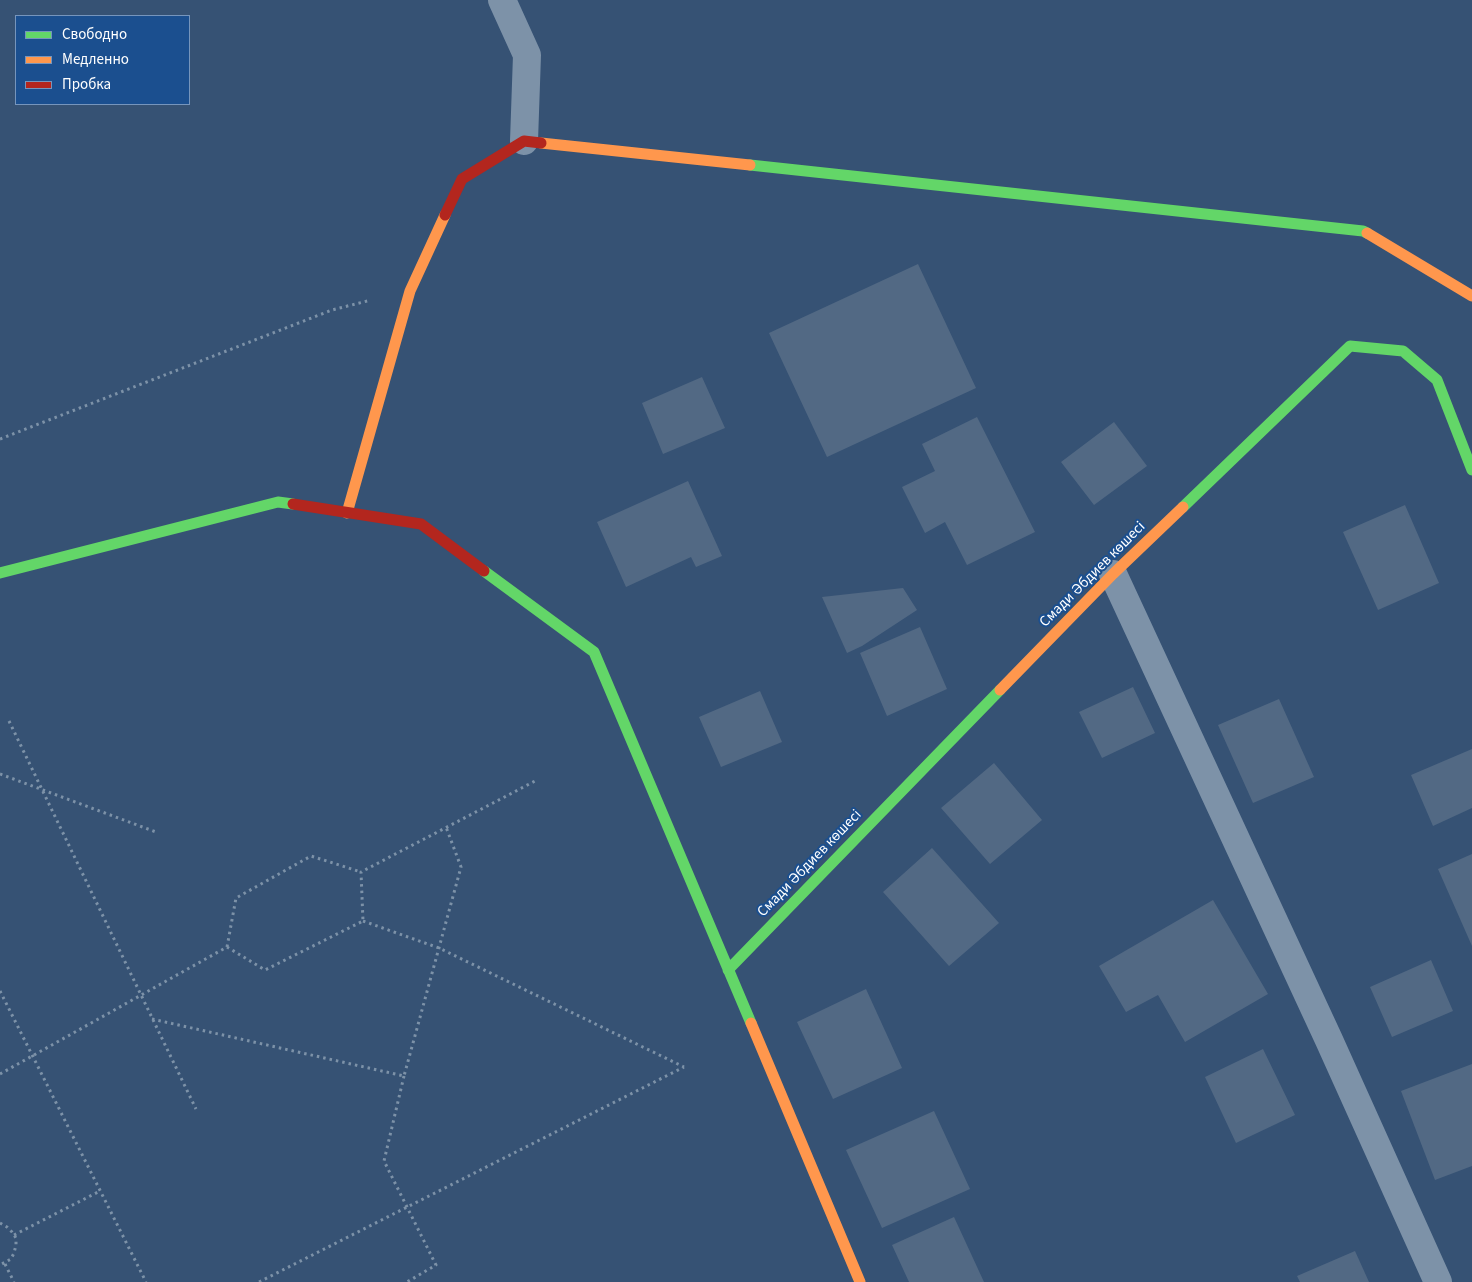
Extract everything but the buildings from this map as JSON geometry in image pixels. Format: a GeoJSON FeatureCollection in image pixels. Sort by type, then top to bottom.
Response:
{"type":"FeatureCollection","features":[{"type":"Feature","properties":{"kind":"street"},"geometry":{"type":"LineString","coordinates":[[502,0],[527,55],[524,141]]}},
{"type":"Feature","properties":{"kind":"street"},"geometry":{"type":"LineString","coordinates":[[348,513],[410,291],[462,179],[524,141],[1363,231],[1472,296]]}},
{"type":"Feature","properties":{"kind":"street","name":"Смади Әбдиев көшесі"},"geometry":{"type":"LineString","coordinates":[[728,970],[1113,574],[1350,346],[1403,351],[1437,380],[1472,470]]}},
{"type":"Feature","properties":{"kind":"street"},"geometry":{"type":"LineString","coordinates":[[0,573],[278,502],[421,524],[594,652],[860,1282]]}},
{"type":"Feature","properties":{"kind":"street"},"geometry":{"type":"LineString","coordinates":[[1113,574],[1329,1040],[1438,1282]]}},
{"type":"Feature","properties":{"kind":"path"},"geometry":{"type":"LineString","coordinates":[[0,438],[332,310],[410,291]]}},
{"type":"Feature","properties":{"kind":"path"},"geometry":{"type":"LineString","coordinates":[[9,721],[196,1109]]}},
{"type":"Feature","properties":{"kind":"path"},"geometry":{"type":"LineString","coordinates":[[0,774],[156,832]]}},
{"type":"Feature","properties":{"kind":"path"},"geometry":{"type":"LineString","coordinates":[[227,948],[236,898],[311,856],[361,872],[537,780]]}},
{"type":"Feature","properties":{"kind":"path"},"geometry":{"type":"LineString","coordinates":[[407,1282],[436,1265],[384,1161],[404,1076],[461,867],[446,827]]}},
{"type":"Feature","properties":{"kind":"path"},"geometry":{"type":"LineString","coordinates":[[361,872],[363,921]]}},
{"type":"Feature","properties":{"kind":"path"},"geometry":{"type":"LineString","coordinates":[[227,948],[265,970],[363,921],[439,948],[684,1067],[259,1282]]}},
{"type":"Feature","properties":{"kind":"path"},"geometry":{"type":"LineString","coordinates":[[0,1074],[227,948]]}},
{"type":"Feature","properties":{"kind":"path"},"geometry":{"type":"LineString","coordinates":[[0,991],[146,1282]]}},
{"type":"Feature","properties":{"kind":"path"},"geometry":{"type":"LineString","coordinates":[[152,1018],[404,1076]]}},
{"type":"Feature","properties":{"kind":"path"},"geometry":{"type":"LineString","coordinates":[[14,1235],[100,1191]]}},
{"type":"Feature","properties":{"kind":"path"},"geometry":{"type":"LineString","coordinates":[[0,1223],[7,1227],[14,1235],[16,1245],[11,1259],[5,1264],[0,1265]]}},
{"type":"Feature","properties":{"kind":"path"},"geometry":{"type":"LineString","coordinates":[[5,1264],[14,1282]]}},
{"type":"Feature","properties":{"kind":"traffic: fast"},"geometry":{"type":"LineString","coordinates":[[750,165],[1363,231],[1367,233]]}},
{"type":"Feature","properties":{"kind":"traffic: fast"},"geometry":{"type":"LineString","coordinates":[[1183,507],[1350,346],[1403,351],[1437,380],[1472,470]]}},
{"type":"Feature","properties":{"kind":"traffic: fast"},"geometry":{"type":"LineString","coordinates":[[0,573],[278,502],[293,504]]}},
{"type":"Feature","properties":{"kind":"traffic: fast"},"geometry":{"type":"LineString","coordinates":[[484,571],[594,652],[751,1023]]}},
{"type":"Feature","properties":{"kind":"traffic: fast"},"geometry":{"type":"LineString","coordinates":[[728,970],[1000,690]]}},
{"type":"Feature","properties":{"kind":"traffic: slow"},"geometry":{"type":"LineString","coordinates":[[541,143],[750,165]]}},
{"type":"Feature","properties":{"kind":"traffic: slow"},"geometry":{"type":"LineString","coordinates":[[347,513],[410,291],[445,215]]}},
{"type":"Feature","properties":{"kind":"traffic: slow"},"geometry":{"type":"LineString","coordinates":[[1367,233],[1472,296]]}},
{"type":"Feature","properties":{"kind":"traffic: slow"},"geometry":{"type":"LineString","coordinates":[[1000,690],[1113,574],[1183,507]]}},
{"type":"Feature","properties":{"kind":"traffic: slow"},"geometry":{"type":"LineString","coordinates":[[751,1023],[860,1282]]}},
{"type":"Feature","properties":{"kind":"traffic: jam"},"geometry":{"type":"LineString","coordinates":[[445,215],[462,179],[524,141],[541,143]]}},
{"type":"Feature","properties":{"kind":"traffic: jam"},"geometry":{"type":"LineString","coordinates":[[293,504],[421,524],[484,571]]}}]}
